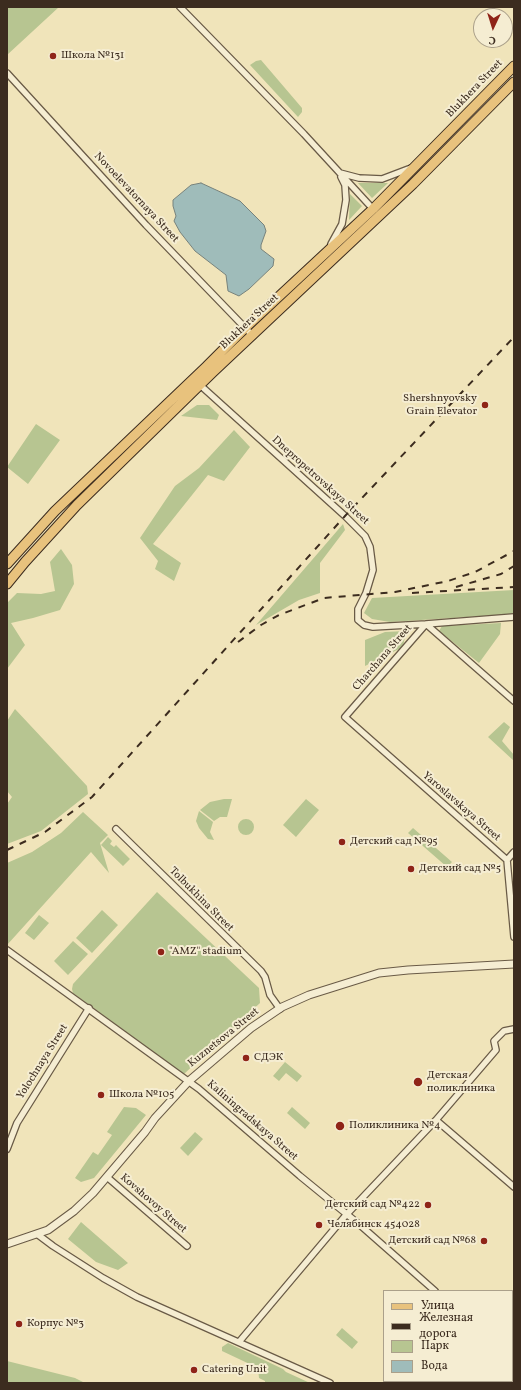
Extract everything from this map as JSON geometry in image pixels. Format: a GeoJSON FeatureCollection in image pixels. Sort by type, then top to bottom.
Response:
{"type":"FeatureCollection","features":[{"type":"Feature","properties":{"kind":"main road","name":"Blukhera Street"},"geometry":{"type":"LineString","coordinates":[[7,584],[24,562],[197,382],[245,328],[372,209],[514,66]]}},
{"type":"Feature","properties":{"kind":"main road","name":"Blukhera Street"},"geometry":{"type":"LineString","coordinates":[[7,564],[55,511],[197,382],[252,336],[413,184],[514,82]]}},
{"type":"Feature","properties":{"kind":"street"},"geometry":{"type":"LineString","coordinates":[[180,7],[340,173],[372,209]]}},
{"type":"Feature","properties":{"kind":"street","name":"Novoelevatornaya Street"},"geometry":{"type":"LineString","coordinates":[[7,73],[146,225],[252,336]]}},
{"type":"Feature","properties":{"kind":"street"},"geometry":{"type":"LineString","coordinates":[[340,173],[359,178],[382,179],[394,176],[416,166]]}},
{"type":"Feature","properties":{"kind":"street"},"geometry":{"type":"LineString","coordinates":[[327,252],[342,224],[346,200],[345,185],[340,173]]}},
{"type":"Feature","properties":{"kind":"street","name":"Dnepropetrovskaya Street"},"geometry":{"type":"LineString","coordinates":[[197,382],[346,516],[365,536],[370,547],[373,570],[366,593],[358,609],[358,620],[364,625],[373,627],[426,624]]}},
{"type":"Feature","properties":{"kind":"street","name":"Charchana Street"},"geometry":{"type":"LineString","coordinates":[[345,717],[426,624],[514,617]]}},
{"type":"Feature","properties":{"kind":"street"},"geometry":{"type":"LineString","coordinates":[[426,624],[514,701]]}},
{"type":"Feature","properties":{"kind":"street","name":"Yaroslavskaya Street"},"geometry":{"type":"LineString","coordinates":[[345,717],[507,860]]}},
{"type":"Feature","properties":{"kind":"street","name":"Tolbukhina Street"},"geometry":{"type":"LineString","coordinates":[[116,828],[261,971],[265,977],[270,995],[280,1009]]}},
{"type":"Feature","properties":{"kind":"street"},"geometry":{"type":"LineString","coordinates":[[514,852],[507,860],[514,937]]}},
{"type":"Feature","properties":{"kind":"street","name":"Kaliningradskaya Street"},"geometry":{"type":"LineString","coordinates":[[8,951],[189,1081],[346,1215],[360,1225],[434,1290]]}},
{"type":"Feature","properties":{"kind":"street","name":"Kuznetsova Street"},"geometry":{"type":"LineString","coordinates":[[7,1244],[38,1234],[59,1223],[70,1215],[107,1177],[155,1118],[189,1081],[251,1028],[280,1009],[316,993],[379,973],[514,964]]}},
{"type":"Feature","properties":{"kind":"street","name":"Yolochnaya Street"},"geometry":{"type":"LineString","coordinates":[[7,1148],[9,1136],[89,1008]]}},
{"type":"Feature","properties":{"kind":"street"},"geometry":{"type":"LineString","coordinates":[[239,1342],[346,1215],[436,1120],[496,1050],[494,1041],[504,1031],[514,1029]]}},
{"type":"Feature","properties":{"kind":"street"},"geometry":{"type":"LineString","coordinates":[[436,1120],[514,1187]]}},
{"type":"Feature","properties":{"kind":"street","name":"Kovshovoy Street"},"geometry":{"type":"LineString","coordinates":[[107,1177],[187,1246]]}},
{"type":"Feature","properties":{"kind":"street"},"geometry":{"type":"LineString","coordinates":[[38,1234],[53,1246],[131,1293],[330,1383]]}},
{"type":"Feature","properties":{"kind":"green space"},"geometry":{"type":"Polygon","coordinates":[[[7,7],[59,7],[7,55],[7,7]]]}},
{"type":"Feature","properties":{"kind":"green space"},"geometry":{"type":"Polygon","coordinates":[[[261,60],[302,108],[302,112],[298,117],[250,65],[261,60]]]}},
{"type":"Feature","properties":{"kind":"green space"},"geometry":{"type":"Polygon","coordinates":[[[358,183],[388,183],[372,198],[358,183]]]}},
{"type":"Feature","properties":{"kind":"green space"},"geometry":{"type":"Polygon","coordinates":[[[350,194],[362,206],[349,220],[350,194]]]}},
{"type":"Feature","properties":{"kind":"green space"},"geometry":{"type":"Polygon","coordinates":[[[197,405],[209,405],[219,415],[217,420],[181,416],[197,405]]]}},
{"type":"Feature","properties":{"kind":"green space"},"geometry":{"type":"Polygon","coordinates":[[[36,424],[60,440],[28,484],[7,467],[36,424]]]}},
{"type":"Feature","properties":{"kind":"green space"},"geometry":{"type":"Polygon","coordinates":[[[234,430],[250,447],[224,481],[208,475],[153,544],[181,563],[174,581],[155,569],[158,561],[140,538],[175,486],[199,468],[234,430]]]}},
{"type":"Feature","properties":{"kind":"green space"},"geometry":{"type":"Polygon","coordinates":[[[343,524],[345,530],[320,563],[320,593],[299,600],[256,625],[343,524]]]}},
{"type":"Feature","properties":{"kind":"green space"},"geometry":{"type":"Polygon","coordinates":[[[61,549],[72,565],[74,584],[60,610],[11,623],[25,645],[7,669],[7,603],[17,593],[41,594],[55,591],[50,562],[61,549]]]}},
{"type":"Feature","properties":{"kind":"green space"},"geometry":{"type":"Polygon","coordinates":[[[514,590],[514,614],[390,622],[372,619],[364,613],[372,598],[514,590]]]}},
{"type":"Feature","properties":{"kind":"green space"},"geometry":{"type":"Polygon","coordinates":[[[501,623],[500,634],[479,663],[439,631],[442,626],[501,623]]]}},
{"type":"Feature","properties":{"kind":"green space"},"geometry":{"type":"Polygon","coordinates":[[[406,631],[403,647],[365,666],[365,640],[385,632],[406,631]]]}},
{"type":"Feature","properties":{"kind":"green space"},"geometry":{"type":"Polygon","coordinates":[[[15,709],[87,786],[88,794],[41,831],[7,844],[7,804],[12,797],[7,791],[7,721],[15,709]]]}},
{"type":"Feature","properties":{"kind":"green space"},"geometry":{"type":"Polygon","coordinates":[[[504,722],[510,727],[502,741],[514,755],[514,761],[488,737],[504,722]]]}},
{"type":"Feature","properties":{"kind":"green space"},"geometry":{"type":"Polygon","coordinates":[[[232,799],[227,817],[220,817],[214,821],[200,810],[210,802],[232,799]]]}},
{"type":"Feature","properties":{"kind":"green space"},"geometry":{"type":"Polygon","coordinates":[[[306,799],[319,810],[296,837],[283,825],[306,799]]]}},
{"type":"Feature","properties":{"kind":"green space"},"geometry":{"type":"Polygon","coordinates":[[[199,811],[213,822],[210,832],[214,840],[208,839],[199,828],[196,821],[199,811]]]}},
{"type":"Feature","properties":{"kind":"green space"},"geometry":{"type":"Polygon","coordinates":[[[83,812],[108,835],[100,843],[109,873],[91,852],[7,945],[7,863],[32,852],[61,833],[83,812]]]}},
{"type":"Feature","properties":{"kind":"green space"},"geometry":{"type":"Polygon","coordinates":[[[243,819],[249,819],[254,824],[252,833],[249,835],[243,835],[238,830],[238,824],[243,819]]]}},
{"type":"Feature","properties":{"kind":"green space"},"geometry":{"type":"Polygon","coordinates":[[[413,828],[452,862],[447,867],[408,833],[413,828]]]}},
{"type":"Feature","properties":{"kind":"green space"},"geometry":{"type":"Polygon","coordinates":[[[108,837],[112,841],[110,844],[114,847],[116,845],[130,859],[123,866],[101,845],[108,837]]]}},
{"type":"Feature","properties":{"kind":"green space","name":"\"AMZ\" stadium"},"geometry":{"type":"Polygon","coordinates":[[[157,892],[259,988],[260,1003],[184,1074],[73,993],[72,989],[73,984],[157,892]]]}},
{"type":"Feature","properties":{"kind":"green space"},"geometry":{"type":"Polygon","coordinates":[[[102,910],[118,925],[92,953],[76,938],[102,910]]]}},
{"type":"Feature","properties":{"kind":"green space"},"geometry":{"type":"Polygon","coordinates":[[[39,915],[49,923],[34,940],[25,933],[39,915]]]}},
{"type":"Feature","properties":{"kind":"green space"},"geometry":{"type":"Polygon","coordinates":[[[73,941],[88,954],[68,975],[54,961],[73,941]]]}},
{"type":"Feature","properties":{"kind":"green space"},"geometry":{"type":"Polygon","coordinates":[[[285,1062],[302,1076],[297,1082],[286,1073],[279,1081],[273,1076],[285,1062]]]}},
{"type":"Feature","properties":{"kind":"green space"},"geometry":{"type":"Polygon","coordinates":[[[124,1107],[136,1108],[146,1115],[94,1178],[81,1182],[75,1178],[93,1152],[98,1155],[112,1135],[107,1132],[124,1107]]]}},
{"type":"Feature","properties":{"kind":"green space"},"geometry":{"type":"Polygon","coordinates":[[[292,1107],[310,1123],[305,1129],[287,1113],[292,1107]]]}},
{"type":"Feature","properties":{"kind":"green space"},"geometry":{"type":"Polygon","coordinates":[[[195,1132],[203,1139],[188,1156],[180,1148],[195,1132]]]}},
{"type":"Feature","properties":{"kind":"green space"},"geometry":{"type":"Polygon","coordinates":[[[81,1222],[128,1263],[118,1270],[96,1262],[68,1239],[81,1222]]]}},
{"type":"Feature","properties":{"kind":"green space"},"geometry":{"type":"Polygon","coordinates":[[[342,1328],[358,1342],[352,1349],[336,1335],[342,1328]]]}},
{"type":"Feature","properties":{"kind":"green space"},"geometry":{"type":"Polygon","coordinates":[[[228,1343],[310,1383],[265,1383],[265,1381],[259,1378],[258,1368],[222,1351],[222,1347],[228,1343]]]}},
{"type":"Feature","properties":{"kind":"green space"},"geometry":{"type":"Polygon","coordinates":[[[7,1361],[75,1378],[85,1383],[7,1383],[7,1361]]]}},
{"type":"Feature","properties":{"kind":"water"},"geometry":{"type":"Polygon","coordinates":[[[201,183],[240,201],[264,225],[266,231],[261,249],[274,259],[273,266],[249,289],[239,296],[228,291],[226,275],[195,251],[180,232],[174,221],[176,216],[173,200],[191,185],[201,183]]]}},
{"type":"Feature","properties":{"kind":"railway"},"geometry":{"type":"LineString","coordinates":[[7,850],[45,832],[92,797],[345,516],[514,337]]}},
{"type":"Feature","properties":{"kind":"railway"},"geometry":{"type":"LineString","coordinates":[[238,642],[261,625],[279,615],[324,598],[395,592],[448,581],[475,572],[514,551]]}},
{"type":"Feature","properties":{"kind":"railway"},"geometry":{"type":"LineString","coordinates":[[456,587],[501,574],[514,566]]}},
{"type":"Feature","properties":{"kind":"railway"},"geometry":{"type":"LineString","coordinates":[[412,593],[514,587]]}},
{"type":"Feature","properties":{"kind":"place","name":"Школа №131"},"geometry":{"type":"Point","coordinates":[53,56]}},
{"type":"Feature","properties":{"kind":"place","name":"Shershnyovsky Grain Elevator"},"geometry":{"type":"Point","coordinates":[485,405]}},
{"type":"Feature","properties":{"kind":"place","name":"Детский сад №95"},"geometry":{"type":"Point","coordinates":[342,842]}},
{"type":"Feature","properties":{"kind":"place","name":"Детский сад №5"},"geometry":{"type":"Point","coordinates":[411,869]}},
{"type":"Feature","properties":{"kind":"place","name":"\"AMZ\" stadium"},"geometry":{"type":"Point","coordinates":[161,952]}},
{"type":"Feature","properties":{"kind":"place","name":"СДЭК"},"geometry":{"type":"Point","coordinates":[246,1058]}},
{"type":"Feature","properties":{"kind":"place","name":"Детская поликлиника"},"geometry":{"type":"Point","coordinates":[418,1082]}},
{"type":"Feature","properties":{"kind":"place","name":"Школа №105"},"geometry":{"type":"Point","coordinates":[101,1095]}},
{"type":"Feature","properties":{"kind":"place","name":"Поликлиника №4"},"geometry":{"type":"Point","coordinates":[340,1126]}},
{"type":"Feature","properties":{"kind":"place","name":"Детский сад №422"},"geometry":{"type":"Point","coordinates":[428,1205]}},
{"type":"Feature","properties":{"kind":"place","name":"Челябинск 454028"},"geometry":{"type":"Point","coordinates":[319,1225]}},
{"type":"Feature","properties":{"kind":"place","name":"Детский сад №68"},"geometry":{"type":"Point","coordinates":[484,1241]}},
{"type":"Feature","properties":{"kind":"place","name":"Корпус №3"},"geometry":{"type":"Point","coordinates":[19,1324]}},
{"type":"Feature","properties":{"kind":"place","name":"Catering Unit"},"geometry":{"type":"Point","coordinates":[194,1370]}}]}
